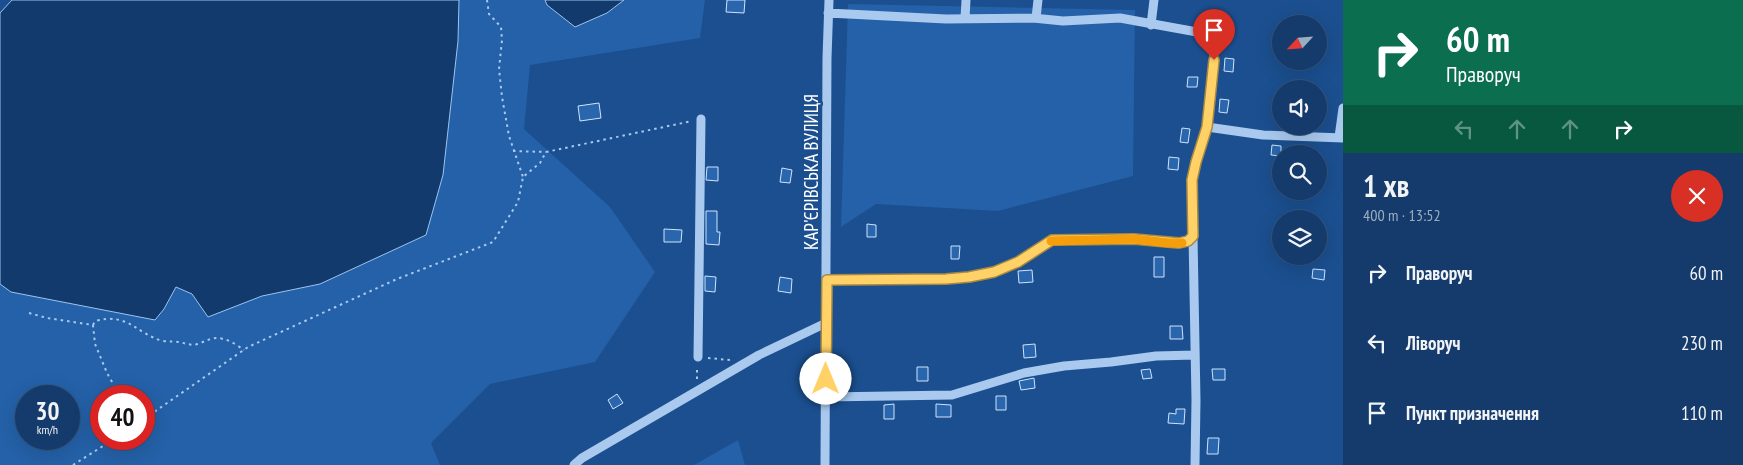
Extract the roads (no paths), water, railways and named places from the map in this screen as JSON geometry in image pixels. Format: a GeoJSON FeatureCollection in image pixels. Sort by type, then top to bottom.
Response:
{"type":"FeatureCollection","features":[{"type":"Feature","properties":{"kind":"street","name":"КАР'ЄРІВСЬКА ВУЛИЦЯ"},"geometry":{"type":"LineString","coordinates":[[825,465],[829,0]]}},
{"type":"Feature","properties":{"kind":"street"},"geometry":{"type":"LineString","coordinates":[[965,19],[966,0]]}},
{"type":"Feature","properties":{"kind":"street"},"geometry":{"type":"LineString","coordinates":[[1036,18],[1038,0]]}},
{"type":"Feature","properties":{"kind":"street"},"geometry":{"type":"LineString","coordinates":[[1151,25],[1154,0]]}},
{"type":"Feature","properties":{"kind":"street"},"geometry":{"type":"LineString","coordinates":[[828,13],[965,19],[1036,18],[1063,21],[1120,18],[1208,34],[1213,38],[1214,60],[1207,127],[1192,180],[1196,355],[1195,465]]}},
{"type":"Feature","properties":{"kind":"street"},"geometry":{"type":"LineString","coordinates":[[1207,127],[1264,135],[1341,138],[1343,108]]}},
{"type":"Feature","properties":{"kind":"street"},"geometry":{"type":"LineString","coordinates":[[698,357],[702,119]]}},
{"type":"Feature","properties":{"kind":"street"},"geometry":{"type":"LineString","coordinates":[[827,280],[946,279],[969,277],[994,272],[1018,262],[1052,240],[1134,239],[1179,243],[1188,241],[1193,236]]}},
{"type":"Feature","properties":{"kind":"street"},"geometry":{"type":"LineString","coordinates":[[574,465],[582,458],[747,362],[826,323]]}},
{"type":"Feature","properties":{"kind":"street"},"geometry":{"type":"LineString","coordinates":[[826,397],[952,395],[1024,373],[1064,366],[1156,356],[1196,355]]}}]}
